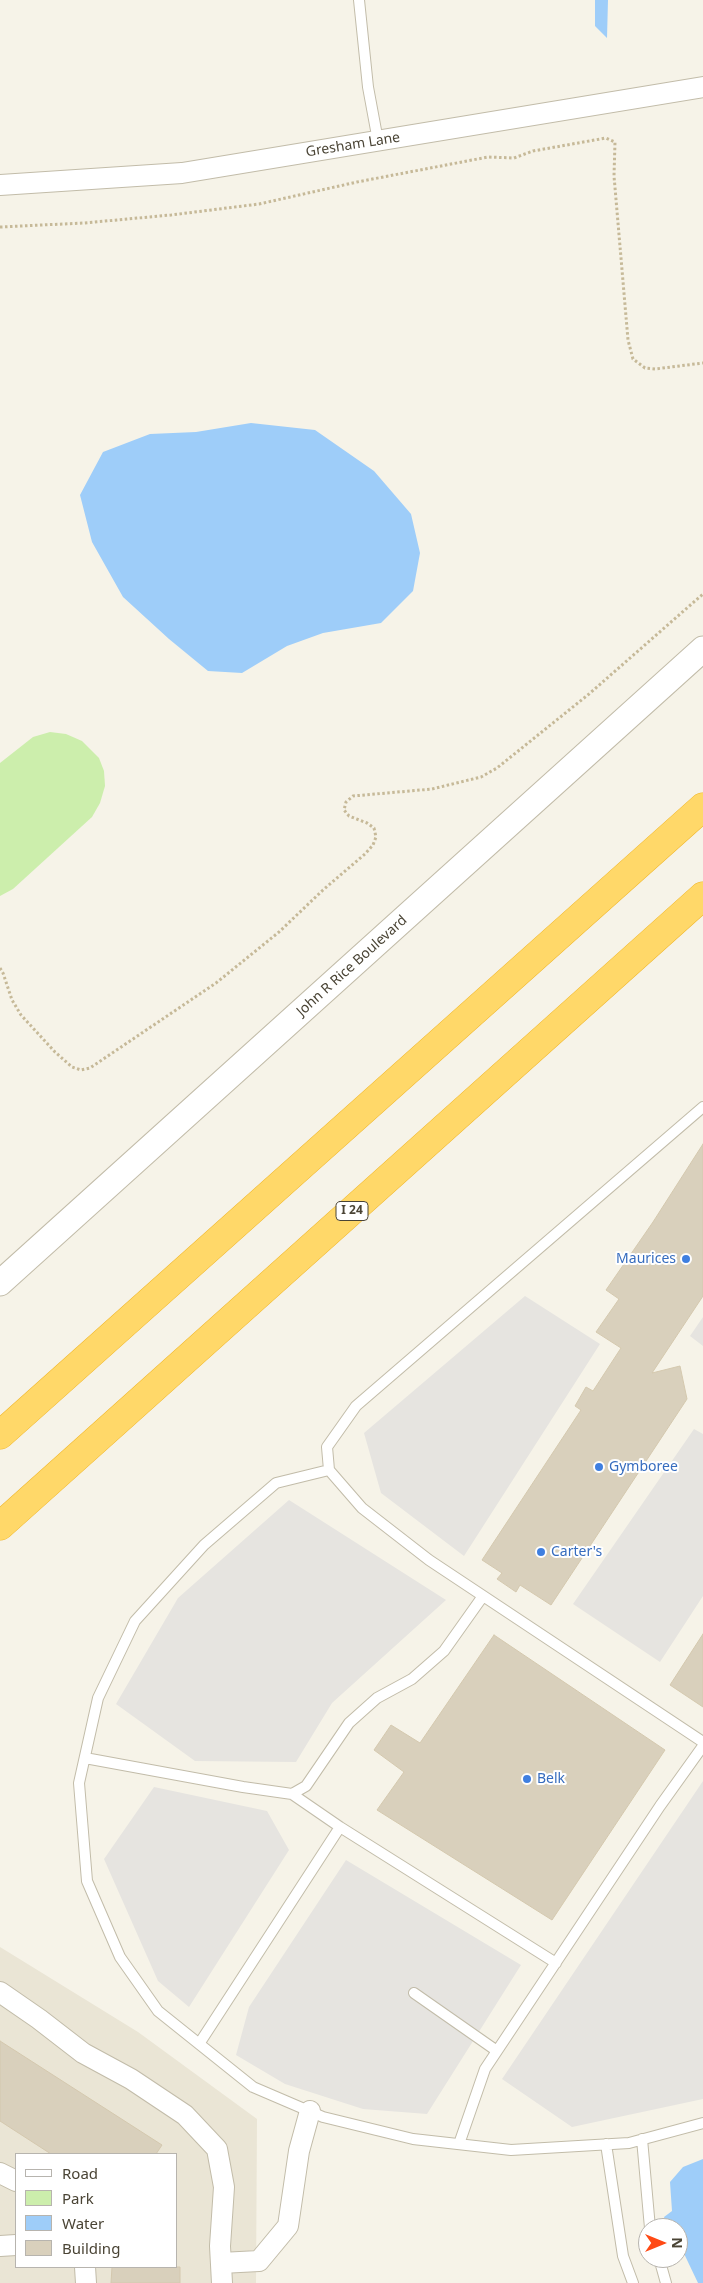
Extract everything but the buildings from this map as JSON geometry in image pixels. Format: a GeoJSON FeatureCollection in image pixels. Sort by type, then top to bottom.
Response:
{"type":"FeatureCollection","features":[{"type":"Feature","properties":{"kind":"highway"},"geometry":{"type":"LineString","coordinates":[[0,1435],[703,807]]}},
{"type":"Feature","properties":{"kind":"highway","name":"I 24"},"geometry":{"type":"LineString","coordinates":[[0,1526],[703,896]]}},
{"type":"Feature","properties":{"kind":"street","name":"Gresham Lane"},"geometry":{"type":"LineString","coordinates":[[0,185],[182,173],[703,87]]}},
{"type":"Feature","properties":{"kind":"street","name":"John R Rice Boulevard"},"geometry":{"type":"LineString","coordinates":[[0,1283],[703,649]]}},
{"type":"Feature","properties":{"kind":"street"},"geometry":{"type":"LineString","coordinates":[[0,1992],[83,2053],[131,2080],[184,2116],[217,2149],[224,2188],[220,2246],[222,2283]]}},
{"type":"Feature","properties":{"kind":"street"},"geometry":{"type":"LineString","coordinates":[[221,2263],[259,2261],[288,2226],[299,2151],[310,2111]]}},
{"type":"Feature","properties":{"kind":"street"},"geometry":{"type":"LineString","coordinates":[[0,2173],[15,2180]]}},
{"type":"Feature","properties":{"kind":"street"},"geometry":{"type":"LineString","coordinates":[[0,2246],[15,2245]]}},
{"type":"Feature","properties":{"kind":"street"},"geometry":{"type":"LineString","coordinates":[[85,2268],[86,2283]]}},
{"type":"Feature","properties":{"kind":"lane"},"geometry":{"type":"LineString","coordinates":[[359,0],[368,87],[378,141]]}},
{"type":"Feature","properties":{"kind":"lane"},"geometry":{"type":"LineString","coordinates":[[703,1107],[356,1406],[327,1447],[329,1470],[362,1508],[429,1560],[703,1742]]}},
{"type":"Feature","properties":{"kind":"lane"},"geometry":{"type":"LineString","coordinates":[[329,1470],[276,1483],[204,1545],[135,1621],[98,1698],[79,1783],[88,1881],[120,1957],[158,2011],[253,2087],[323,2117],[413,2139],[511,2150],[629,2143],[703,2124]]}},
{"type":"Feature","properties":{"kind":"lane"},"geometry":{"type":"LineString","coordinates":[[292,1794],[306,1786],[349,1723],[377,1698],[412,1679],[444,1651],[483,1596]]}},
{"type":"Feature","properties":{"kind":"lane"},"geometry":{"type":"LineString","coordinates":[[459,2144],[485,2069],[660,1806],[703,1746]]}},
{"type":"Feature","properties":{"kind":"lane"},"geometry":{"type":"LineString","coordinates":[[84,1758],[259,1790],[292,1794],[340,1827],[556,1963]]}},
{"type":"Feature","properties":{"kind":"lane"},"geometry":{"type":"LineString","coordinates":[[199,2044],[340,1827]]}},
{"type":"Feature","properties":{"kind":"lane"},"geometry":{"type":"LineString","coordinates":[[414,1993],[497,2051]]}},
{"type":"Feature","properties":{"kind":"lane"},"geometry":{"type":"LineString","coordinates":[[642,2139],[649,2218]]}},
{"type":"Feature","properties":{"kind":"lane"},"geometry":{"type":"LineString","coordinates":[[606,2144],[623,2256],[633,2283]]}},
{"type":"Feature","properties":{"kind":"lane"},"geometry":{"type":"LineString","coordinates":[[662,2268],[666,2283]]}},
{"type":"Feature","properties":{"kind":"path"},"geometry":{"type":"LineString","coordinates":[[0,227],[84,223],[259,204],[357,182],[488,157],[514,158],[533,151],[606,138],[615,142],[615,186],[628,340],[633,359],[644,368],[655,369],[703,363]]}},
{"type":"Feature","properties":{"kind":"path"},"geometry":{"type":"LineString","coordinates":[[0,968],[4,972],[12,1000],[21,1014],[55,1052],[72,1067],[81,1070],[90,1068],[216,983],[279,932],[322,890],[365,854],[373,845],[376,837],[374,828],[349,816],[344,810],[346,802],[354,796],[432,789],[481,777],[497,768],[589,694],[703,594]]}},
{"type":"Feature","properties":{"kind":"shaded area"},"geometry":{"type":"Polygon","coordinates":[[[525,1296],[600,1344],[464,1556],[381,1493],[364,1433],[525,1296]]]}},
{"type":"Feature","properties":{"kind":"shaded area"},"geometry":{"type":"Polygon","coordinates":[[[703,1317],[703,1346],[690,1336],[703,1317]]]}},
{"type":"Feature","properties":{"kind":"shaded area"},"geometry":{"type":"Polygon","coordinates":[[[694,1429],[703,1434],[703,1596],[660,1662],[573,1604],[694,1429]]]}},
{"type":"Feature","properties":{"kind":"shaded area"},"geometry":{"type":"Polygon","coordinates":[[[289,1500],[446,1600],[332,1703],[296,1762],[195,1761],[116,1704],[178,1598],[289,1500]]]}},
{"type":"Feature","properties":{"kind":"shaded area"},"geometry":{"type":"Polygon","coordinates":[[[703,1781],[703,2099],[572,2127],[502,2079],[703,1781]]]}},
{"type":"Feature","properties":{"kind":"shaded area"},"geometry":{"type":"Polygon","coordinates":[[[154,1787],[267,1811],[289,1850],[189,2007],[158,1981],[104,1859],[154,1787]]]}},
{"type":"Feature","properties":{"kind":"shaded area"},"geometry":{"type":"Polygon","coordinates":[[[346,1860],[521,1965],[427,2114],[363,2109],[285,2084],[236,2055],[249,2007],[346,1860]]]}},
{"type":"Feature","properties":{"kind":"shaded area"},"geometry":{"type":"Polygon","coordinates":[[[0,1947],[138,2032],[257,2119],[256,2283],[0,2283],[0,1947]]]}},
{"type":"Feature","properties":{"kind":"green space"},"geometry":{"type":"Polygon","coordinates":[[[50,732],[66,734],[82,741],[99,758],[104,771],[105,786],[100,803],[92,817],[13,889],[0,896],[0,763],[33,737],[50,732]]]}},
{"type":"Feature","properties":{"kind":"water"},"geometry":{"type":"Polygon","coordinates":[[[595,0],[608,0],[607,38],[595,26],[595,0]]]}},
{"type":"Feature","properties":{"kind":"water"},"geometry":{"type":"Polygon","coordinates":[[[251,423],[315,430],[374,471],[411,514],[420,553],[413,591],[381,623],[323,633],[287,646],[242,673],[208,671],[123,597],[92,542],[80,495],[103,452],[150,434],[196,432],[251,423]]]}},
{"type":"Feature","properties":{"kind":"water"},"geometry":{"type":"Polygon","coordinates":[[[703,2159],[703,2283],[698,2283],[688,2262],[688,2218],[664,2217],[672,2211],[670,2182],[683,2167],[703,2159]]]}},
{"type":"Feature","properties":{"kind":"place","name":"Maurices"},"geometry":{"type":"Point","coordinates":[686,1259]}},
{"type":"Feature","properties":{"kind":"place","name":"Gymboree"},"geometry":{"type":"Point","coordinates":[599,1467]}},
{"type":"Feature","properties":{"kind":"place","name":"Carter's"},"geometry":{"type":"Point","coordinates":[541,1552]}},
{"type":"Feature","properties":{"kind":"place","name":"Belk"},"geometry":{"type":"Point","coordinates":[527,1779]}}]}
